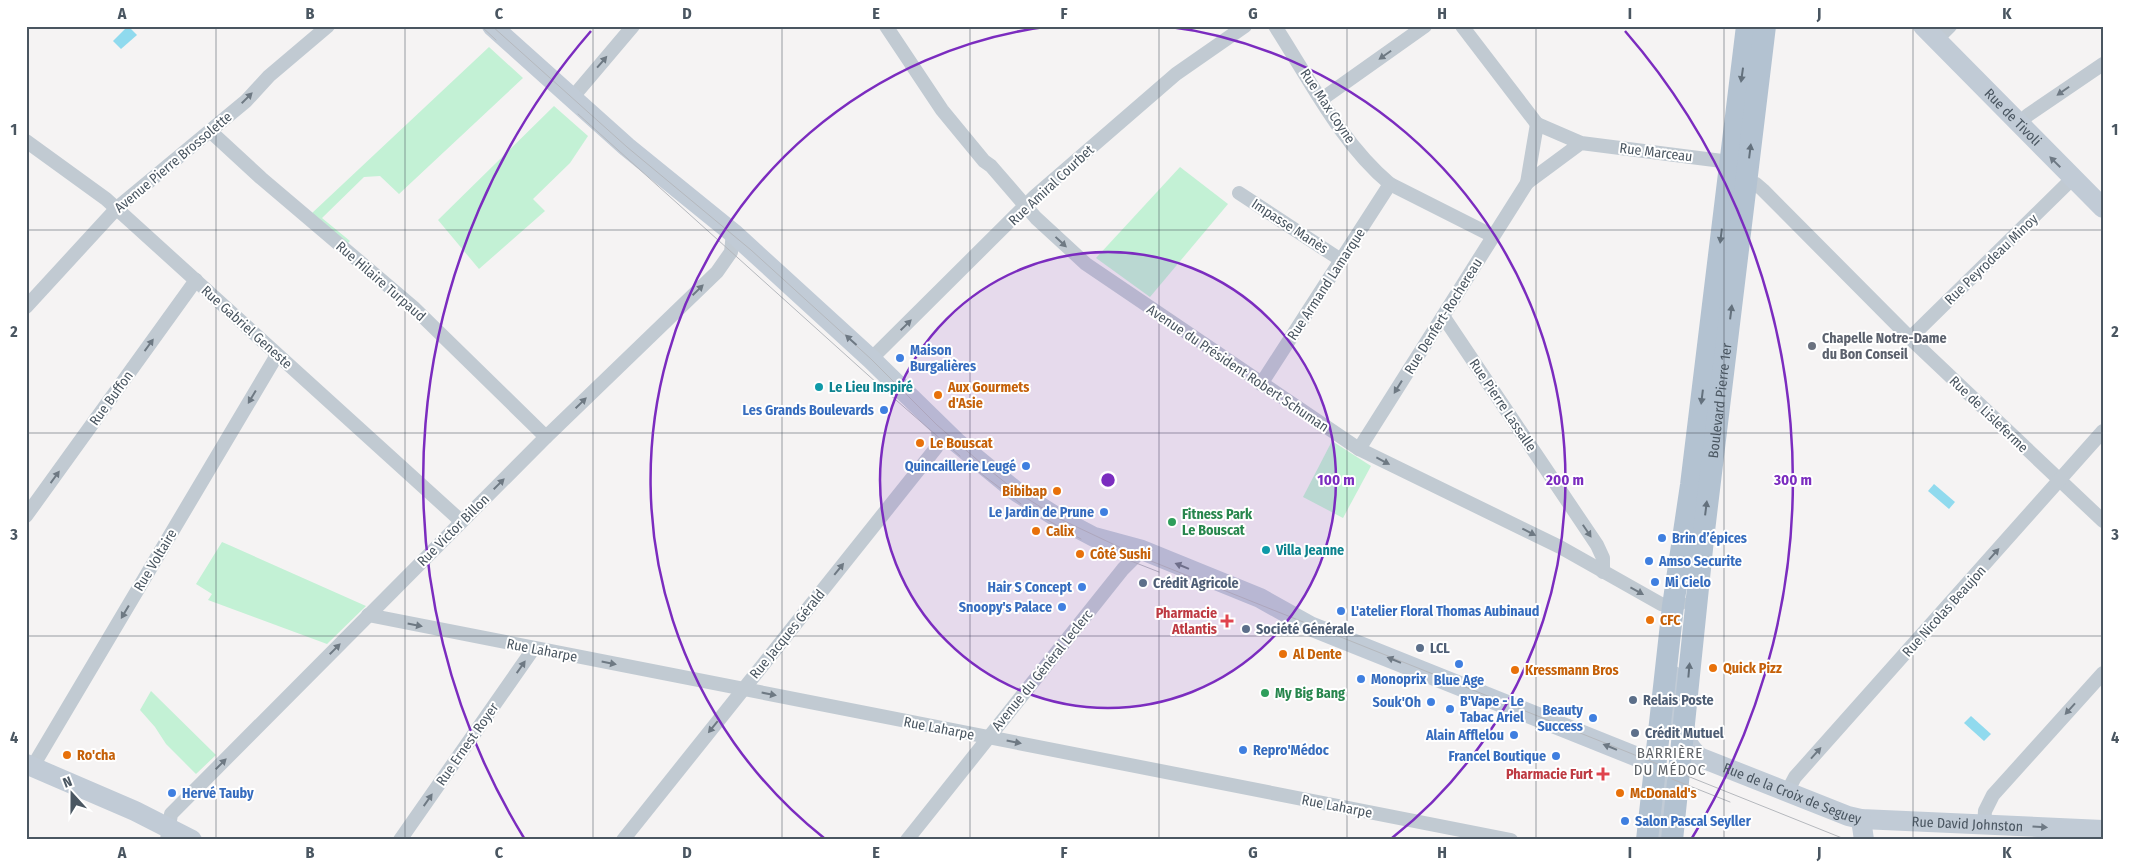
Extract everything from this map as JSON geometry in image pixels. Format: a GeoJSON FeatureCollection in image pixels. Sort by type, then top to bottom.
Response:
{"type":"FeatureCollection","features":[{"type":"Feature","properties":{"kind":"main road"},"geometry":{"type":"LineString","coordinates":[[492,26],[639,157],[733,234],[871,359],[937,425],[987,469],[1046,511],[1094,537],[1142,550],[1274,604],[1310,626],[1655,764],[1662,806],[1660,840]]}},
{"type":"Feature","properties":{"kind":"main road","name":"Boulevard Pierre 1er"},"geometry":{"type":"LineString","coordinates":[[1648,840],[1673,606],[1691,485],[1747,26]]}},
{"type":"Feature","properties":{"kind":"main road","name":"Boulevard Pierre 1er"},"geometry":{"type":"LineString","coordinates":[[1672,840],[1697,590],[1765,26]]}},
{"type":"Feature","properties":{"kind":"main road","name":"Rue de Tivoli"},"geometry":{"type":"LineString","coordinates":[[1929,33],[2018,125],[2103,208]]}},
{"type":"Feature","properties":{"kind":"main road"},"geometry":{"type":"LineString","coordinates":[[1670,642],[1674,715],[1683,736],[1699,757],[1684,767],[1680,774]]}},
{"type":"Feature","properties":{"kind":"main road","name":"Rue de la Croix de Seguey"},"geometry":{"type":"LineString","coordinates":[[1699,757],[1848,816],[1862,819],[1864,840]]}},
{"type":"Feature","properties":{"kind":"main road"},"geometry":{"type":"LineString","coordinates":[[30,765],[168,834],[192,840]]}},
{"type":"Feature","properties":{"kind":"main road","name":"Rue David Johnston"},"geometry":{"type":"LineString","coordinates":[[1862,819],[2103,830]]}},
{"type":"Feature","properties":{"kind":"street","name":"Avenue Pierre Brossolette"},"geometry":{"type":"LineString","coordinates":[[26,307],[116,208],[246,101],[269,76],[328,26]]}},
{"type":"Feature","properties":{"kind":"street"},"geometry":{"type":"LineString","coordinates":[[572,98],[633,26]]}},
{"type":"Feature","properties":{"kind":"street","name":"Avenue du Président Robert Schuman"},"geometry":{"type":"LineString","coordinates":[[886,26],[942,110],[984,161],[991,166],[1027,207],[1086,264],[1359,449],[1472,502],[1661,604],[1673,606]]}},
{"type":"Feature","properties":{"kind":"street","name":"Rue Amiral Courbet"},"geometry":{"type":"LineString","coordinates":[[871,359],[1027,207],[1035,196],[1176,74],[1245,26]]}},
{"type":"Feature","properties":{"kind":"street","name":"Rue Max Coyne"},"geometry":{"type":"LineString","coordinates":[[1276,26],[1330,114],[1376,172],[1390,184],[1493,236]]}},
{"type":"Feature","properties":{"kind":"street"},"geometry":{"type":"LineString","coordinates":[[1322,99],[1425,26]]}},
{"type":"Feature","properties":{"kind":"street"},"geometry":{"type":"LineString","coordinates":[[1462,26],[1537,124],[1527,183]]}},
{"type":"Feature","properties":{"kind":"street"},"geometry":{"type":"LineString","coordinates":[[1929,33],[1950,26]]}},
{"type":"Feature","properties":{"kind":"street"},"geometry":{"type":"LineString","coordinates":[[2018,125],[2028,115],[2103,64]]}},
{"type":"Feature","properties":{"kind":"street","name":"Rue Marceau"},"geometry":{"type":"LineString","coordinates":[[1537,124],[1581,143],[1730,162]]}},
{"type":"Feature","properties":{"kind":"street","name":"Rue Hilaire Turpaud"},"geometry":{"type":"LineString","coordinates":[[210,131],[261,178],[413,307],[546,436]]}},
{"type":"Feature","properties":{"kind":"street","name":"Rue Gabriel Geneste"},"geometry":{"type":"LineString","coordinates":[[26,140],[116,208],[461,521]]}},
{"type":"Feature","properties":{"kind":"street"},"geometry":{"type":"LineString","coordinates":[[1527,183],[1581,143]]}},
{"type":"Feature","properties":{"kind":"street","name":"Rue Peyrodeau Minoy"},"geometry":{"type":"LineString","coordinates":[[1910,338],[2072,179]]}},
{"type":"Feature","properties":{"kind":"street","name":"Rue Denfert-Rochereau"},"geometry":{"type":"LineString","coordinates":[[1359,449],[1527,183]]}},
{"type":"Feature","properties":{"kind":"street","name":"Rue de Lisleferme"},"geometry":{"type":"LineString","coordinates":[[1747,183],[1756,184],[1763,190],[1910,338],[2103,521]]}},
{"type":"Feature","properties":{"kind":"street","name":"Rue Armand Lamarque"},"geometry":{"type":"LineString","coordinates":[[1261,384],[1390,184]]}},
{"type":"Feature","properties":{"kind":"street","name":"Impasse Manès"},"geometry":{"type":"LineString","coordinates":[[1238,193],[1341,260]]}},
{"type":"Feature","properties":{"kind":"street","name":"Rue Victor Billon"},"geometry":{"type":"LineString","coordinates":[[168,834],[171,814],[546,436],[717,272],[732,252],[733,234]]}},
{"type":"Feature","properties":{"kind":"street","name":"Rue Buffon"},"geometry":{"type":"LineString","coordinates":[[26,516],[196,280]]}},
{"type":"Feature","properties":{"kind":"street","name":"Rue Pierre Lassalle"},"geometry":{"type":"LineString","coordinates":[[1443,316],[1597,545],[1603,558],[1603,572]]}},
{"type":"Feature","properties":{"kind":"street","name":"Rue Voltaire"},"geometry":{"type":"LineString","coordinates":[[30,765],[277,355]]}},
{"type":"Feature","properties":{"kind":"street","name":"Rue Jacques Gérald"},"geometry":{"type":"LineString","coordinates":[[623,840],[936,448],[940,438],[937,425]]}},
{"type":"Feature","properties":{"kind":"street","name":"Rue Nicolas Beaujon"},"geometry":{"type":"LineString","coordinates":[[1787,792],[1795,777],[2103,431]]}},
{"type":"Feature","properties":{"kind":"street","name":"Avenue du Général Leclerc"},"geometry":{"type":"LineString","coordinates":[[907,840],[1123,569],[1142,550]]}},
{"type":"Feature","properties":{"kind":"street"},"geometry":{"type":"LineString","coordinates":[[1673,606],[1682,603],[1697,590]]}},
{"type":"Feature","properties":{"kind":"street","name":"Rue Laharpe"},"geometry":{"type":"LineString","coordinates":[[368,615],[1511,840]]}},
{"type":"Feature","properties":{"kind":"street","name":"Rue Ernest Royer"},"geometry":{"type":"LineString","coordinates":[[400,840],[534,648]]}},
{"type":"Feature","properties":{"kind":"street"},"geometry":{"type":"LineString","coordinates":[[1984,825],[1985,812],[1993,795],[2103,673]]}},
{"type":"Feature","properties":{"kind":"green space"},"geometry":{"type":"Polygon","coordinates":[[[489,47],[523,78],[399,194],[380,176],[364,177],[322,218],[350,241],[345,246],[311,214],[489,47]]]}},
{"type":"Feature","properties":{"kind":"green space"},"geometry":{"type":"Polygon","coordinates":[[[554,106],[588,136],[570,163],[533,199],[545,211],[479,269],[438,220],[554,106]]]}},
{"type":"Feature","properties":{"kind":"green space"},"geometry":{"type":"Polygon","coordinates":[[[1180,167],[1228,204],[1150,297],[1096,258],[1180,167]]]}},
{"type":"Feature","properties":{"kind":"green space"},"geometry":{"type":"Polygon","coordinates":[[[1332,441],[1371,466],[1343,518],[1303,497],[1332,441]]]}},
{"type":"Feature","properties":{"kind":"green space"},"geometry":{"type":"Polygon","coordinates":[[[222,542],[366,606],[327,644],[208,600],[212,594],[196,584],[222,542]]]}},
{"type":"Feature","properties":{"kind":"green space"},"geometry":{"type":"Polygon","coordinates":[[[151,691],[216,755],[196,774],[166,744],[155,727],[140,710],[151,691]]]}},
{"type":"Feature","properties":{"kind":"water"},"geometry":{"type":"Polygon","coordinates":[[[128,26],[137,35],[121,49],[113,41],[128,26]]]}},
{"type":"Feature","properties":{"kind":"water"},"geometry":{"type":"Polygon","coordinates":[[[1934,484],[1955,502],[1949,509],[1928,491],[1934,484]]]}},
{"type":"Feature","properties":{"kind":"water"},"geometry":{"type":"Polygon","coordinates":[[[1971,716],[1991,734],[1984,741],[1964,723],[1971,716]]]}},
{"type":"Feature","properties":{"kind":"tram line"},"geometry":{"type":"LineString","coordinates":[[481,26],[496,40]]}},
{"type":"Feature","properties":{"kind":"tram line"},"geometry":{"type":"LineString","coordinates":[[492,26],[627,147],[751,250],[871,359],[937,425],[1017,492],[1058,518],[1136,555],[1847,840]]}},
{"type":"Feature","properties":{"kind":"tram line"},"geometry":{"type":"LineString","coordinates":[[578,114],[960,456]]}},
{"type":"Feature","properties":{"kind":"tram line"},"geometry":{"type":"LineString","coordinates":[[975,469],[1021,504]]}},
{"type":"Feature","properties":{"kind":"tram line"},"geometry":{"type":"LineString","coordinates":[[1042,517],[1081,539]]}},
{"type":"Feature","properties":{"kind":"tram line"},"geometry":{"type":"LineString","coordinates":[[1108,552],[1159,572]]}},
{"type":"Feature","properties":{"kind":"tram line"},"geometry":{"type":"LineString","coordinates":[[1672,779],[1730,802]]}},
{"type":"Feature","properties":{"kind":"place","name":"Chapelle Notre-Dame du Bon Conseil"},"geometry":{"type":"Point","coordinates":[1812,346]}},
{"type":"Feature","properties":{"kind":"place","name":"Maison Burgalières"},"geometry":{"type":"Point","coordinates":[900,358]}},
{"type":"Feature","properties":{"kind":"place","name":"Le Lieu Inspiré"},"geometry":{"type":"Point","coordinates":[819,387]}},
{"type":"Feature","properties":{"kind":"place","name":"Aux Gourmets d'Asie"},"geometry":{"type":"Point","coordinates":[938,395]}},
{"type":"Feature","properties":{"kind":"place","name":"Les Grands Boulevards"},"geometry":{"type":"Point","coordinates":[884,410]}},
{"type":"Feature","properties":{"kind":"place","name":"Le Bouscat"},"geometry":{"type":"Point","coordinates":[920,443]}},
{"type":"Feature","properties":{"kind":"place","name":"Quincaillerie Leugé"},"geometry":{"type":"Point","coordinates":[1026,466]}},
{"type":"Feature","properties":{"kind":"place","name":"Bibibap"},"geometry":{"type":"Point","coordinates":[1057,491]}},
{"type":"Feature","properties":{"kind":"place","name":"Le Jardin de Prune"},"geometry":{"type":"Point","coordinates":[1104,512]}},
{"type":"Feature","properties":{"kind":"place","name":"Fitness Park Le Bouscat"},"geometry":{"type":"Point","coordinates":[1172,522]}},
{"type":"Feature","properties":{"kind":"place","name":"Calix"},"geometry":{"type":"Point","coordinates":[1036,531]}},
{"type":"Feature","properties":{"kind":"place","name":"Brin d’épices"},"geometry":{"type":"Point","coordinates":[1662,538]}},
{"type":"Feature","properties":{"kind":"place","name":"Villa Jeanne"},"geometry":{"type":"Point","coordinates":[1266,550]}},
{"type":"Feature","properties":{"kind":"place","name":"Côté Sushi"},"geometry":{"type":"Point","coordinates":[1080,554]}},
{"type":"Feature","properties":{"kind":"place","name":"Amso Securite"},"geometry":{"type":"Point","coordinates":[1649,561]}},
{"type":"Feature","properties":{"kind":"place","name":"Mi Cielo"},"geometry":{"type":"Point","coordinates":[1655,582]}},
{"type":"Feature","properties":{"kind":"place","name":"Crédit Agricole"},"geometry":{"type":"Point","coordinates":[1143,583]}},
{"type":"Feature","properties":{"kind":"place","name":"Hair S Concept"},"geometry":{"type":"Point","coordinates":[1082,587]}},
{"type":"Feature","properties":{"kind":"place","name":"Snoopy's Palace"},"geometry":{"type":"Point","coordinates":[1062,607]}},
{"type":"Feature","properties":{"kind":"place","name":"L'atelier Floral Thomas Aubinaud"},"geometry":{"type":"Point","coordinates":[1341,611]}},
{"type":"Feature","properties":{"kind":"place","name":"CFC"},"geometry":{"type":"Point","coordinates":[1650,620]}},
{"type":"Feature","properties":{"kind":"place","name":"Pharmacie Atlantis"},"geometry":{"type":"Point","coordinates":[1227,621]}},
{"type":"Feature","properties":{"kind":"place","name":"Société Générale"},"geometry":{"type":"Point","coordinates":[1246,629]}},
{"type":"Feature","properties":{"kind":"place","name":"LCL"},"geometry":{"type":"Point","coordinates":[1420,648]}},
{"type":"Feature","properties":{"kind":"place","name":"Al Dente"},"geometry":{"type":"Point","coordinates":[1283,654]}},
{"type":"Feature","properties":{"kind":"place","name":"Blue Age"},"geometry":{"type":"Point","coordinates":[1459,664]}},
{"type":"Feature","properties":{"kind":"place","name":"Quick Pizz"},"geometry":{"type":"Point","coordinates":[1713,668]}},
{"type":"Feature","properties":{"kind":"place","name":"Kressmann Bros"},"geometry":{"type":"Point","coordinates":[1515,670]}},
{"type":"Feature","properties":{"kind":"place","name":"Monoprix"},"geometry":{"type":"Point","coordinates":[1361,679]}},
{"type":"Feature","properties":{"kind":"place","name":"My Big Bang"},"geometry":{"type":"Point","coordinates":[1265,693]}},
{"type":"Feature","properties":{"kind":"place","name":"Relais Poste"},"geometry":{"type":"Point","coordinates":[1633,700]}},
{"type":"Feature","properties":{"kind":"place","name":"Souk'Oh"},"geometry":{"type":"Point","coordinates":[1431,702]}},
{"type":"Feature","properties":{"kind":"place","name":"B'Vape - Le Tabac Ariel"},"geometry":{"type":"Point","coordinates":[1450,709]}},
{"type":"Feature","properties":{"kind":"place","name":"Beauty Success"},"geometry":{"type":"Point","coordinates":[1593,718]}},
{"type":"Feature","properties":{"kind":"place","name":"Crédit Mutuel"},"geometry":{"type":"Point","coordinates":[1635,733]}},
{"type":"Feature","properties":{"kind":"place","name":"Alain Afflelou"},"geometry":{"type":"Point","coordinates":[1514,735]}},
{"type":"Feature","properties":{"kind":"place","name":"Repro'Médoc"},"geometry":{"type":"Point","coordinates":[1243,750]}},
{"type":"Feature","properties":{"kind":"place","name":"Ro'cha"},"geometry":{"type":"Point","coordinates":[67,755]}},
{"type":"Feature","properties":{"kind":"place","name":"Francel Boutique"},"geometry":{"type":"Point","coordinates":[1556,756]}},
{"type":"Feature","properties":{"kind":"place","name":"Pharmacie Furt"},"geometry":{"type":"Point","coordinates":[1603,774]}},
{"type":"Feature","properties":{"kind":"place","name":"Hervé Tauby"},"geometry":{"type":"Point","coordinates":[172,793]}},
{"type":"Feature","properties":{"kind":"place","name":"McDonald's"},"geometry":{"type":"Point","coordinates":[1620,793]}},
{"type":"Feature","properties":{"kind":"place","name":"Salon Pascal Seyller"},"geometry":{"type":"Point","coordinates":[1625,821]}},
{"type":"Feature","properties":{"kind":"district","name":"BARRIÈRE DU MÉDOC"},"geometry":{"type":"Point","coordinates":[1670,762]}}]}
